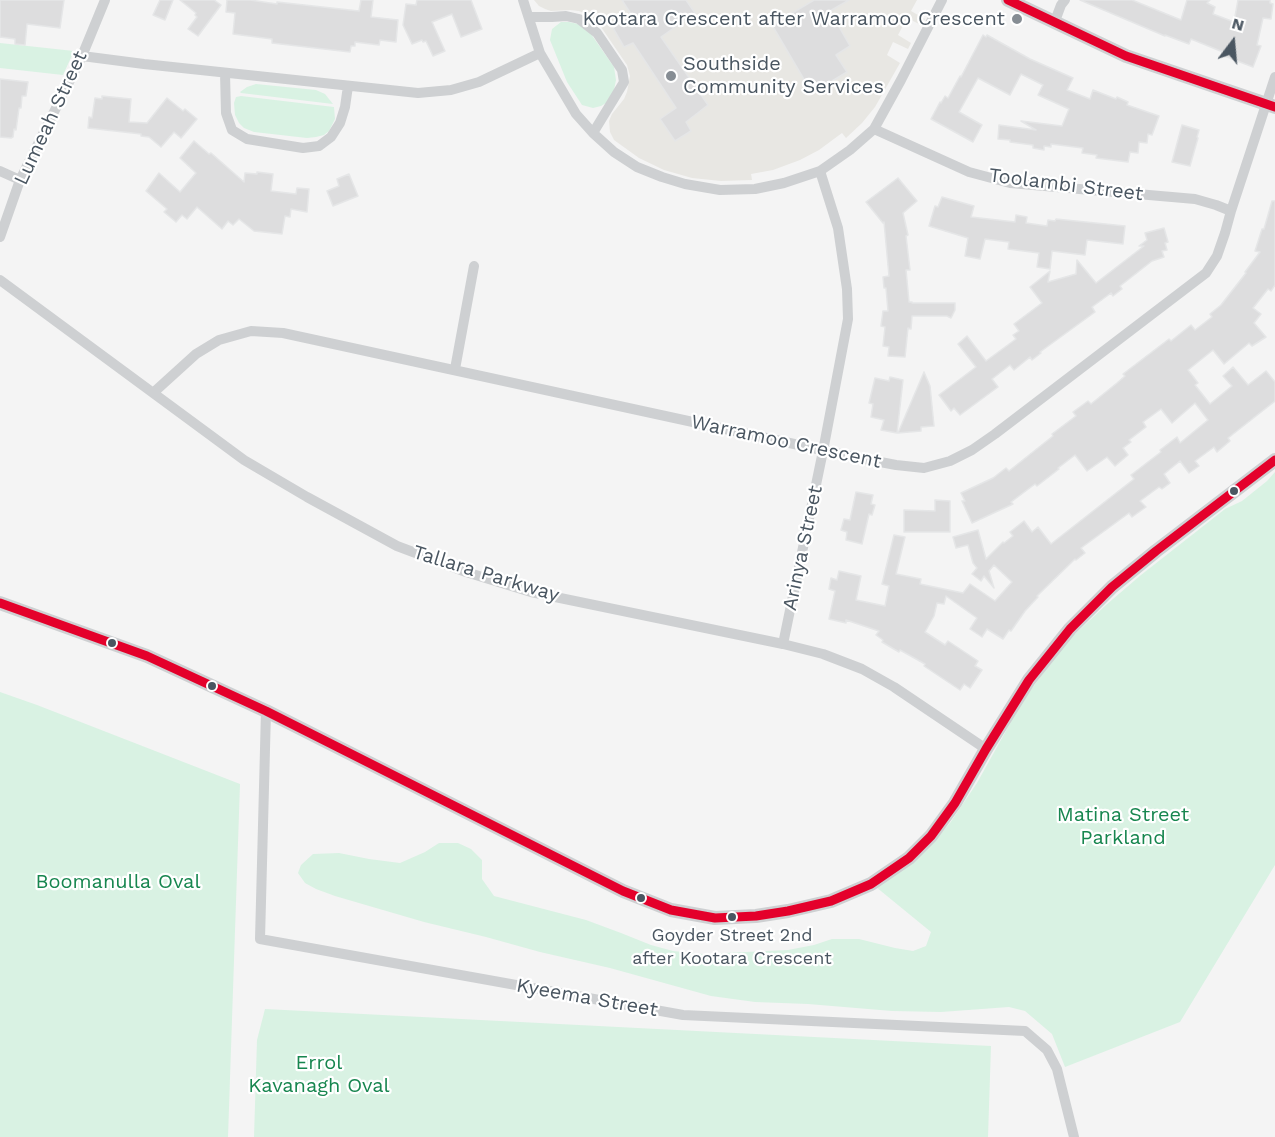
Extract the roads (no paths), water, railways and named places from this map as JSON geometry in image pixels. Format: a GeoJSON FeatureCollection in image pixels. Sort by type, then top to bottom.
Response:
{"type":"FeatureCollection","features":[{"type":"Feature","properties":{"kind":"street","name":"Lumeah Street"},"geometry":{"type":"LineString","coordinates":[[0,237],[20,180],[82,56],[105,0]]}},
{"type":"Feature","properties":{"kind":"street"},"geometry":{"type":"LineString","coordinates":[[523,0],[540,53],[576,114],[593,133],[614,152],[637,167],[685,184],[720,190],[755,189],[783,183],[820,171],[850,150],[874,129],[942,0]]}},
{"type":"Feature","properties":{"kind":"street"},"geometry":{"type":"LineString","coordinates":[[1008,0],[1126,56],[1270,106]]}},
{"type":"Feature","properties":{"kind":"street"},"geometry":{"type":"LineString","coordinates":[[1056,21],[1065,0]]}},
{"type":"Feature","properties":{"kind":"street"},"geometry":{"type":"LineString","coordinates":[[529,17],[566,16],[579,19],[597,33],[622,70],[624,82],[593,133]]}},
{"type":"Feature","properties":{"kind":"street"},"geometry":{"type":"LineString","coordinates":[[82,56],[418,93],[451,90],[479,82],[540,53]]}},
{"type":"Feature","properties":{"kind":"street"},"geometry":{"type":"LineString","coordinates":[[225,73],[226,113],[232,130],[247,140],[303,148],[319,146],[331,137],[340,123],[348,86]]}},
{"type":"Feature","properties":{"kind":"street","name":"Warramoo Crescent"},"geometry":{"type":"LineString","coordinates":[[153,393],[196,354],[219,340],[251,331],[283,333],[823,451],[924,468],[950,461],[972,450],[1206,273],[1225,233],[1270,106],[1275,77]]}},
{"type":"Feature","properties":{"kind":"street","name":"Toolambi Street"},"geometry":{"type":"LineString","coordinates":[[874,129],[969,172],[1010,183],[1195,200],[1231,211]]}},
{"type":"Feature","properties":{"kind":"street"},"geometry":{"type":"LineString","coordinates":[[0,171],[20,180]]}},
{"type":"Feature","properties":{"kind":"street","name":"Arinya Street"},"geometry":{"type":"LineString","coordinates":[[783,644],[848,319],[846,279],[838,228],[820,171]]}},
{"type":"Feature","properties":{"kind":"street"},"geometry":{"type":"LineString","coordinates":[[455,369],[474,266]]}},
{"type":"Feature","properties":{"kind":"street","name":"Tallara Parkway"},"geometry":{"type":"LineString","coordinates":[[0,280],[244,460],[397,546],[466,572],[531,592],[823,654],[862,669],[894,687],[986,749]]}},
{"type":"Feature","properties":{"kind":"street"},"geometry":{"type":"LineString","coordinates":[[0,603],[147,656],[266,711],[623,891],[671,910],[715,918],[756,916],[831,901],[872,884],[909,858],[931,836],[955,803],[1029,680],[1070,629],[1112,587],[1275,460]]}},
{"type":"Feature","properties":{"kind":"street","name":"Kyeema Street"},"geometry":{"type":"LineString","coordinates":[[266,711],[260,939],[683,1015],[1025,1031],[1047,1050],[1057,1069],[1074,1137]]}},
{"type":"Feature","properties":{"kind":"place","name":"Kootara Crescent after Warramoo Crescent"},"geometry":{"type":"Point","coordinates":[1017,19]}},
{"type":"Feature","properties":{"kind":"place","name":"Southside Community Services"},"geometry":{"type":"Point","coordinates":[671,76]}},
{"type":"Feature","properties":{"kind":"place","name":"Goyder Street 2nd after Kootara Crescent"},"geometry":{"type":"Point","coordinates":[732,917]}},
{"type":"Feature","properties":{"kind":"park label","name":"Matina Street Parkland"},"geometry":{"type":"Point","coordinates":[1123,826]}},
{"type":"Feature","properties":{"kind":"park label","name":"Boomanulla Oval"},"geometry":{"type":"Point","coordinates":[118,882]}},
{"type":"Feature","properties":{"kind":"park label","name":"Errol Kavanagh Oval"},"geometry":{"type":"Point","coordinates":[319,1074]}}]}
